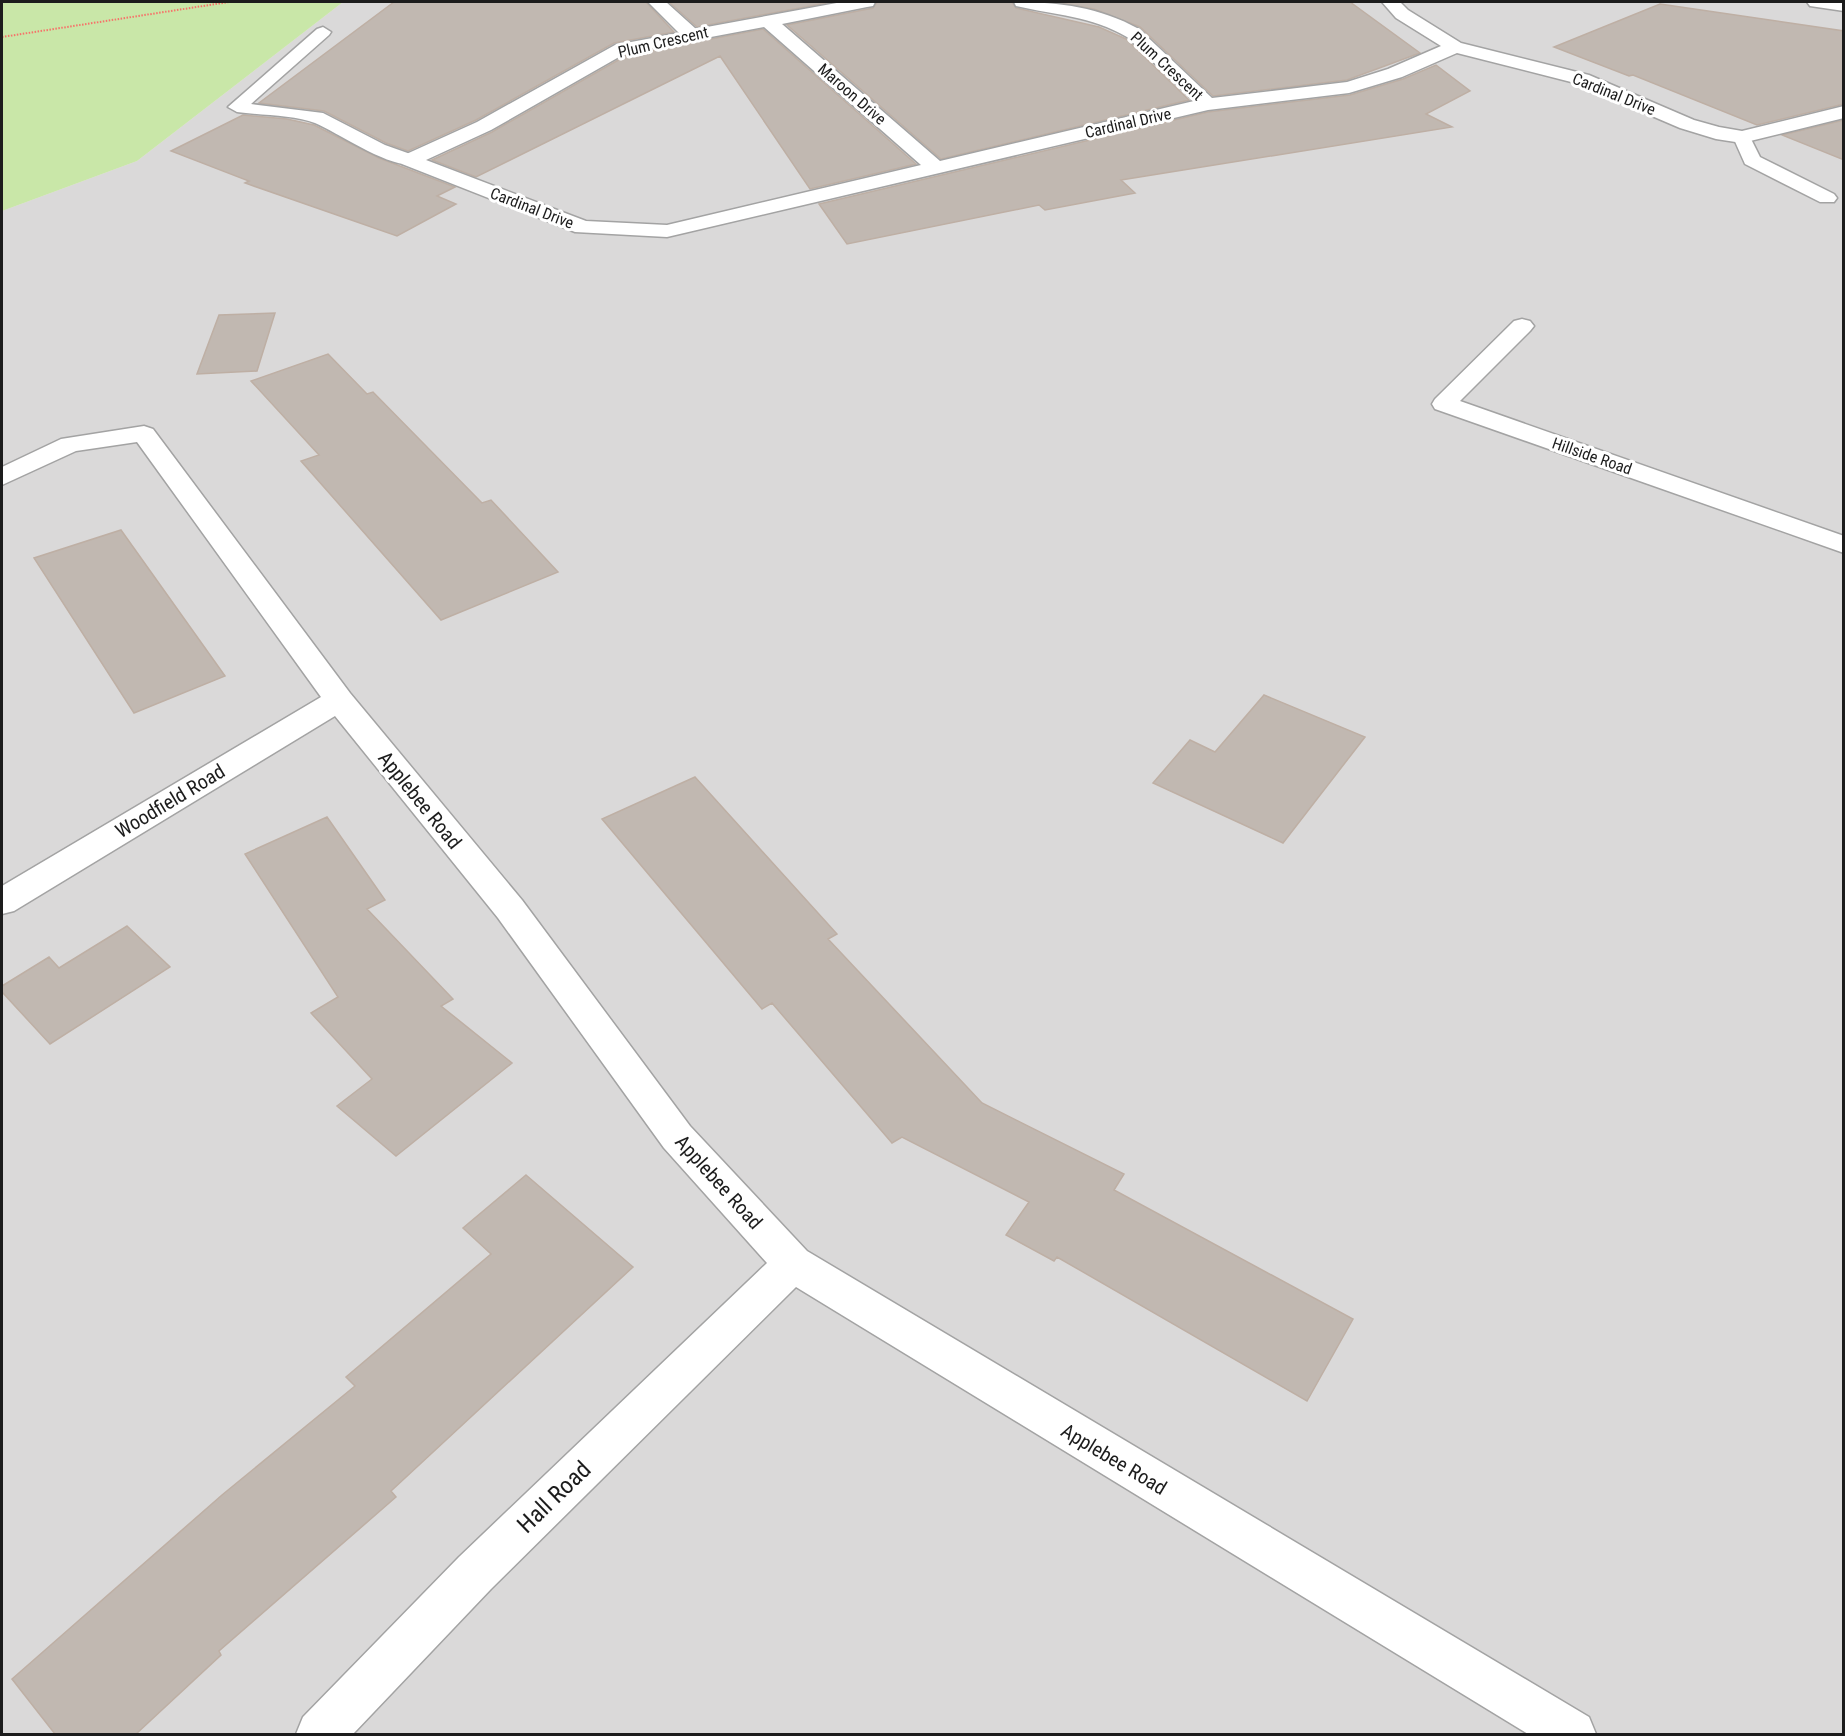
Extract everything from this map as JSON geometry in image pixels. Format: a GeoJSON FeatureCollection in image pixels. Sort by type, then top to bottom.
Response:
{"type":"FeatureCollection","features":[{"type":"Feature","properties":{"kind":"street"},"geometry":{"type":"LineString","coordinates":[[656,2],[691,34]]}},
{"type":"Feature","properties":{"kind":"street","name":"Plum Crescent"},"geometry":{"type":"LineString","coordinates":[[410,160],[484,126],[621,49],[867,2]]}},
{"type":"Feature","properties":{"kind":"street","name":"Plum Crescent"},"geometry":{"type":"LineString","coordinates":[[1022,2],[1087,13],[1122,26],[1133,33],[1208,104]]}},
{"type":"Feature","properties":{"kind":"street"},"geometry":{"type":"LineString","coordinates":[[1392,2],[1402,14],[1455,47]]}},
{"type":"Feature","properties":{"kind":"street"},"geometry":{"type":"LineString","coordinates":[[1816,2],[1844,6]]}},
{"type":"Feature","properties":{"kind":"street","name":"Maroon Drive"},"geometry":{"type":"LineString","coordinates":[[768,21],[935,167]]}},
{"type":"Feature","properties":{"kind":"street","name":"Cardinal Drive"},"geometry":{"type":"LineString","coordinates":[[410,160],[583,227],[667,231],[1208,104],[1349,87],[1395,73],[1455,47],[1582,79],[1687,124],[1716,133],[1742,137],[1844,112]]}},
{"type":"Feature","properties":{"kind":"street","name":"Hillside Road"},"geometry":{"type":"LineString","coordinates":[[1522,326],[1444,404],[1844,545]]}},
{"type":"Feature","properties":{"kind":"street","name":"Applebee Road"},"geometry":{"type":"LineString","coordinates":[[2,477],[70,444],[144,434],[339,700],[510,909],[677,1137],[793,1264],[1572,1734]]}},
{"type":"Feature","properties":{"kind":"street","name":"Woodfield Road"},"geometry":{"type":"LineString","coordinates":[[2,902],[339,700]]}},
{"type":"Feature","properties":{"kind":"street","name":"Hall Road"},"geometry":{"type":"LineString","coordinates":[[320,1734],[475,1573],[793,1264]]}},
{"type":"Feature","properties":{"kind":"lane"},"geometry":{"type":"LineString","coordinates":[[323,32],[237,107],[317,117],[379,148],[410,160]]}},
{"type":"Feature","properties":{"kind":"lane"},"geometry":{"type":"LineString","coordinates":[[1742,137],[1752,160],[1827,198]]}},
{"type":"Feature","properties":{"kind":"path"},"geometry":{"type":"LineString","coordinates":[[2,37],[229,2]]}},
{"type":"Feature","properties":{"kind":"shaded area"},"geometry":{"type":"Polygon","coordinates":[[[343,2],[1816,2],[1843,6],[1843,1734],[2,1734],[2,211],[137,161],[343,2]]]}},
{"type":"Feature","properties":{"kind":"green space"},"geometry":{"type":"Polygon","coordinates":[[[2,2],[343,2],[137,161],[2,211],[2,2]]]}},
{"type":"Feature","properties":{"kind":"building"},"geometry":{"type":"Polygon","coordinates":[[[394,2],[646,2],[674,32],[614,43],[476,120],[408,151],[386,143],[324,111],[259,103],[394,2]]]}},
{"type":"Feature","properties":{"kind":"building"},"geometry":{"type":"Polygon","coordinates":[[[669,2],[832,2],[697,27],[669,2]]]}},
{"type":"Feature","properties":{"kind":"building"},"geometry":{"type":"Polygon","coordinates":[[[877,2],[1012,2],[1016,8],[1099,27],[1126,39],[1189,100],[941,159],[787,25],[873,8],[877,2]]]}},
{"type":"Feature","properties":{"kind":"building"},"geometry":{"type":"Polygon","coordinates":[[[1053,2],[1350,2],[1420,53],[1347,80],[1213,96],[1140,27],[1094,9],[1053,2]]]}},
{"type":"Feature","properties":{"kind":"building"},"geometry":{"type":"Polygon","coordinates":[[[1660,4],[1844,31],[1844,104],[1757,125],[1633,75],[1629,76],[1554,47],[1660,4]]]}},
{"type":"Feature","properties":{"kind":"building"},"geometry":{"type":"Polygon","coordinates":[[[763,29],[916,164],[810,189],[720,56],[476,177],[432,160],[492,132],[627,55],[763,29]]]}},
{"type":"Feature","properties":{"kind":"building"},"geometry":{"type":"Polygon","coordinates":[[[1436,65],[1470,91],[1426,114],[1452,127],[1121,180],[1135,193],[1045,210],[1039,205],[847,244],[819,204],[1208,112],[1350,95],[1403,79],[1436,65]]]}},
{"type":"Feature","properties":{"kind":"building"},"geometry":{"type":"Polygon","coordinates":[[[243,115],[287,119],[314,125],[379,158],[455,187],[437,196],[456,204],[397,236],[245,183],[249,181],[171,151],[243,115]]]}},
{"type":"Feature","properties":{"kind":"building"},"geometry":{"type":"Polygon","coordinates":[[[1844,120],[1844,160],[1782,135],[1844,120]]]}},
{"type":"Feature","properties":{"kind":"building"},"geometry":{"type":"Polygon","coordinates":[[[275,313],[257,371],[197,374],[219,315],[275,313]]]}},
{"type":"Feature","properties":{"kind":"building"},"geometry":{"type":"Polygon","coordinates":[[[328,354],[367,394],[373,392],[482,503],[491,500],[558,572],[441,620],[301,461],[319,455],[251,381],[328,354]]]}},
{"type":"Feature","properties":{"kind":"building"},"geometry":{"type":"Polygon","coordinates":[[[121,530],[225,676],[134,713],[34,558],[121,530]]]}},
{"type":"Feature","properties":{"kind":"building"},"geometry":{"type":"Polygon","coordinates":[[[1264,695],[1365,737],[1283,843],[1153,783],[1190,740],[1215,752],[1264,695]]]}},
{"type":"Feature","properties":{"kind":"building"},"geometry":{"type":"Polygon","coordinates":[[[695,777],[837,934],[828,939],[982,1103],[1124,1174],[1114,1190],[1353,1319],[1307,1401],[1057,1257],[1054,1261],[1006,1235],[1029,1202],[902,1137],[892,1143],[772,1003],[762,1009],[602,819],[695,777]]]}},
{"type":"Feature","properties":{"kind":"building"},"geometry":{"type":"Polygon","coordinates":[[[327,817],[385,900],[367,909],[453,999],[441,1006],[512,1063],[396,1156],[337,1106],[372,1079],[311,1013],[338,997],[245,854],[327,817]]]}},
{"type":"Feature","properties":{"kind":"building"},"geometry":{"type":"Polygon","coordinates":[[[127,926],[170,967],[50,1044],[2,992],[2,986],[49,957],[59,968],[127,926]]]}},
{"type":"Feature","properties":{"kind":"building"},"geometry":{"type":"Polygon","coordinates":[[[526,1175],[633,1267],[391,1491],[396,1497],[219,1651],[221,1655],[136,1734],[55,1734],[12,1679],[222,1495],[355,1386],[346,1377],[491,1254],[463,1228],[526,1175]]]}}]}
